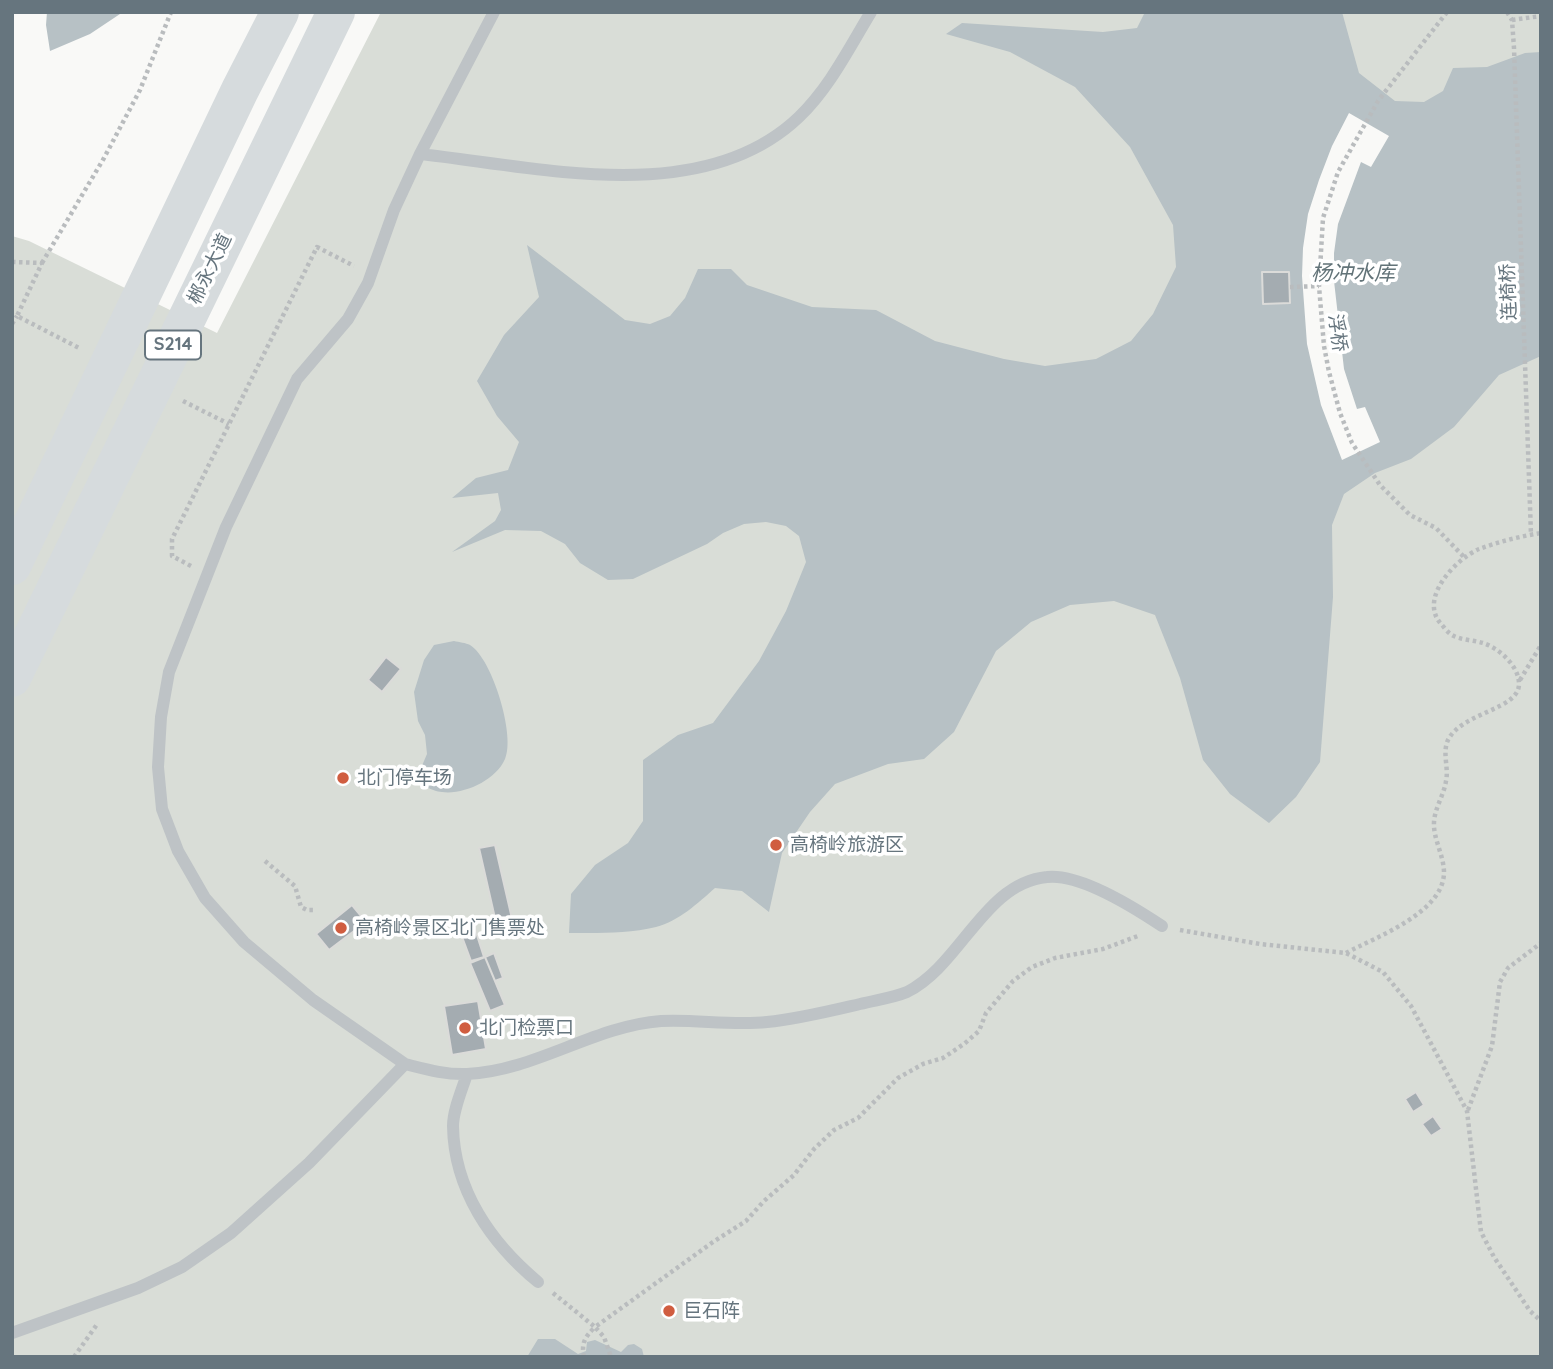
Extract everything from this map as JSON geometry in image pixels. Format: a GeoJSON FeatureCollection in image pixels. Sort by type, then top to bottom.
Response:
{"type":"FeatureCollection","features":[{"type":"Feature","properties":{"kind":"highway","name":"S214"},"geometry":{"type":"LineString","coordinates":[[12,566],[280,12]]}},
{"type":"Feature","properties":{"kind":"highway","name":"郴永大道"},"geometry":{"type":"LineString","coordinates":[[12,678],[336,12]]}},
{"type":"Feature","properties":{"kind":"lane"},"geometry":{"type":"LineString","coordinates":[[494,12],[420,155],[394,210],[370,275],[348,319],[297,379],[226,527],[169,672],[161,717],[158,767],[162,809],[178,851],[205,898],[244,942],[313,1000],[404,1064],[433,1071],[467,1074],[516,1065],[627,1027],[661,1021],[766,1023],[905,993],[924,981],[947,960],[996,901],[1019,884],[1048,876],[1080,882],[1130,904],[1162,926]]}},
{"type":"Feature","properties":{"kind":"lane"},"geometry":{"type":"LineString","coordinates":[[420,155],[625,176],[709,167],[741,156],[770,141],[799,117],[837,70],[871,12]]}},
{"type":"Feature","properties":{"kind":"lane"},"geometry":{"type":"LineString","coordinates":[[12,1333],[138,1289],[182,1266],[231,1233],[309,1163],[404,1064]]}},
{"type":"Feature","properties":{"kind":"lane"},"geometry":{"type":"LineString","coordinates":[[467,1074],[453,1124],[459,1170],[472,1205],[492,1237],[514,1262],[538,1282]]}},
{"type":"Feature","properties":{"kind":"path"},"geometry":{"type":"LineString","coordinates":[[12,324],[42,263],[104,158],[140,90],[172,12]]}},
{"type":"Feature","properties":{"kind":"path","name":"浮桥"},"geometry":{"type":"LineString","coordinates":[[1447,12],[1378,102],[1338,172],[1323,218],[1319,286],[1324,346],[1340,413],[1352,443],[1380,485],[1410,515],[1436,528],[1464,557]]}},
{"type":"Feature","properties":{"kind":"path"},"geometry":{"type":"LineString","coordinates":[[1507,12],[1512,20],[1541,16]]}},
{"type":"Feature","properties":{"kind":"path","name":"连椅桥"},"geometry":{"type":"LineString","coordinates":[[1512,20],[1531,535]]}},
{"type":"Feature","properties":{"kind":"path"},"geometry":{"type":"LineString","coordinates":[[207,574],[172,556],[172,539],[317,247],[370,275]]}},
{"type":"Feature","properties":{"kind":"path"},"geometry":{"type":"LineString","coordinates":[[12,262],[42,263]]}},
{"type":"Feature","properties":{"kind":"path"},"geometry":{"type":"LineString","coordinates":[[1290,288],[1319,286]]}},
{"type":"Feature","properties":{"kind":"path"},"geometry":{"type":"LineString","coordinates":[[17,316],[30,323]]}},
{"type":"Feature","properties":{"kind":"path"},"geometry":{"type":"LineString","coordinates":[[1520,681],[1511,661],[1487,644],[1451,635],[1438,621],[1434,603],[1438,588],[1464,557],[1479,550],[1541,533]]}},
{"type":"Feature","properties":{"kind":"path"},"geometry":{"type":"LineString","coordinates":[[1346,953],[1426,908],[1438,894],[1444,872],[1434,822],[1448,775],[1445,757],[1447,741],[1457,728],[1466,722],[1511,701],[1518,693],[1520,681],[1541,645]]}},
{"type":"Feature","properties":{"kind":"path"},"geometry":{"type":"LineString","coordinates":[[265,861],[295,886],[301,907],[313,910]]}},
{"type":"Feature","properties":{"kind":"path"},"geometry":{"type":"LineString","coordinates":[[584,1357],[582,1344],[595,1327],[713,1241],[746,1221],[794,1175],[824,1139],[834,1130],[858,1118],[898,1078],[923,1064],[943,1058],[964,1044],[979,1031],[986,1013],[1013,981],[1032,967],[1055,958],[1103,949],[1162,926],[1260,944],[1346,953],[1383,972],[1410,1006],[1467,1111],[1481,1232],[1501,1268],[1530,1311],[1541,1321]]}},
{"type":"Feature","properties":{"kind":"path"},"geometry":{"type":"LineString","coordinates":[[1467,1111],[1492,1046],[1500,982],[1508,968],[1541,943]]}},
{"type":"Feature","properties":{"kind":"path"},"geometry":{"type":"LineString","coordinates":[[538,1282],[595,1327],[604,1337],[611,1357]]}},
{"type":"Feature","properties":{"kind":"shaded area","name":"高椅岭旅游区"},"geometry":{"type":"Polygon","coordinates":[[[381,12],[1541,12],[1541,1357],[12,1357],[12,236],[29,241],[217,333],[381,12]]]}},
{"type":"Feature","properties":{"kind":"water"},"geometry":{"type":"Polygon","coordinates":[[[47,12],[123,12],[90,34],[50,51],[47,12]]]}},
{"type":"Feature","properties":{"kind":"water","name":"杨冲水库"},"geometry":{"type":"Polygon","coordinates":[[[1145,12],[1342,12],[1359,73],[1395,101],[1424,102],[1443,91],[1453,68],[1487,67],[1525,53],[1541,52],[1541,356],[1499,375],[1454,427],[1411,459],[1375,473],[1344,494],[1332,525],[1333,597],[1320,762],[1296,797],[1269,823],[1230,794],[1203,760],[1180,678],[1155,615],[1114,601],[1070,605],[1031,622],[996,651],[954,732],[924,759],[888,764],[835,784],[810,812],[782,853],[769,912],[742,891],[715,888],[680,916],[656,927],[624,932],[569,933],[571,894],[595,865],[628,843],[643,821],[643,760],[678,735],[713,723],[759,661],[786,611],[806,562],[799,536],[786,526],[766,522],[744,524],[723,533],[707,544],[633,579],[608,580],[580,563],[565,544],[541,531],[505,530],[452,552],[495,521],[501,510],[498,493],[452,498],[476,478],[508,470],[519,442],[497,416],[477,381],[504,335],[539,297],[527,245],[625,320],[650,324],[670,316],[685,298],[698,269],[731,269],[747,285],[812,307],[876,310],[935,341],[1004,359],[1045,366],[1096,359],[1131,341],[1153,314],[1176,267],[1173,225],[1130,147],[1075,87],[1010,52],[946,34],[962,23],[1103,32],[1137,28],[1145,12]]]}},
{"type":"Feature","properties":{"kind":"water"},"geometry":{"type":"Polygon","coordinates":[[[454,641],[470,645],[486,665],[505,716],[508,748],[501,767],[487,779],[460,791],[440,792],[426,787],[421,768],[427,754],[414,692],[424,660],[434,645],[454,641]]]}},
{"type":"Feature","properties":{"kind":"water"},"geometry":{"type":"Polygon","coordinates":[[[538,1339],[555,1339],[578,1354],[586,1351],[587,1342],[595,1340],[621,1352],[628,1345],[634,1344],[642,1349],[644,1357],[527,1357],[538,1339]]]}},
{"type":"Feature","properties":{"kind":"pier"},"geometry":{"type":"Polygon","coordinates":[[[1349,113],[1389,136],[1371,167],[1361,162],[1338,224],[1334,281],[1344,369],[1357,409],[1365,407],[1380,442],[1342,460],[1321,405],[1307,344],[1302,276],[1308,214],[1332,146],[1349,113]]]}},
{"type":"Feature","properties":{"kind":"building"},"geometry":{"type":"Polygon","coordinates":[[[1262,272],[1289,272],[1290,303],[1263,304],[1262,272]]]}},
{"type":"Feature","properties":{"kind":"building"},"geometry":{"type":"Polygon","coordinates":[[[386,657],[401,669],[382,692],[368,680],[386,657]]]}},
{"type":"Feature","properties":{"kind":"building"},"geometry":{"type":"Polygon","coordinates":[[[495,845],[513,923],[497,927],[479,848],[495,845]]]}},
{"type":"Feature","properties":{"kind":"building","name":"高椅岭景区北门售票处"},"geometry":{"type":"Polygon","coordinates":[[[352,905],[366,922],[329,950],[316,934],[352,905]]]}},
{"type":"Feature","properties":{"kind":"building"},"geometry":{"type":"Polygon","coordinates":[[[475,929],[484,957],[471,961],[461,934],[475,929]]]}},
{"type":"Feature","properties":{"kind":"building"},"geometry":{"type":"Polygon","coordinates":[[[494,953],[503,978],[495,981],[485,957],[494,953]]]}},
{"type":"Feature","properties":{"kind":"building"},"geometry":{"type":"Polygon","coordinates":[[[485,957],[505,1005],[490,1011],[470,963],[485,957]]]}},
{"type":"Feature","properties":{"kind":"building","name":"北门检票口"},"geometry":{"type":"Polygon","coordinates":[[[478,1001],[486,1049],[452,1055],[444,1006],[478,1001]]]}},
{"type":"Feature","properties":{"kind":"building"},"geometry":{"type":"Polygon","coordinates":[[[1416,1092],[1424,1105],[1413,1112],[1405,1099],[1416,1092]]]}},
{"type":"Feature","properties":{"kind":"building"},"geometry":{"type":"Polygon","coordinates":[[[1433,1116],[1442,1129],[1431,1136],[1422,1124],[1433,1116]]]}},
{"type":"Feature","properties":{"kind":"place","name":"北门停车场"},"geometry":{"type":"Point","coordinates":[343,778]}},
{"type":"Feature","properties":{"kind":"place","name":"高椅岭旅游区"},"geometry":{"type":"Point","coordinates":[776,845]}},
{"type":"Feature","properties":{"kind":"place","name":"高椅岭景区北门售票处"},"geometry":{"type":"Point","coordinates":[341,928]}},
{"type":"Feature","properties":{"kind":"place","name":"北门检票口"},"geometry":{"type":"Point","coordinates":[465,1028]}},
{"type":"Feature","properties":{"kind":"place","name":"巨石阵"},"geometry":{"type":"Point","coordinates":[669,1311]}}]}
